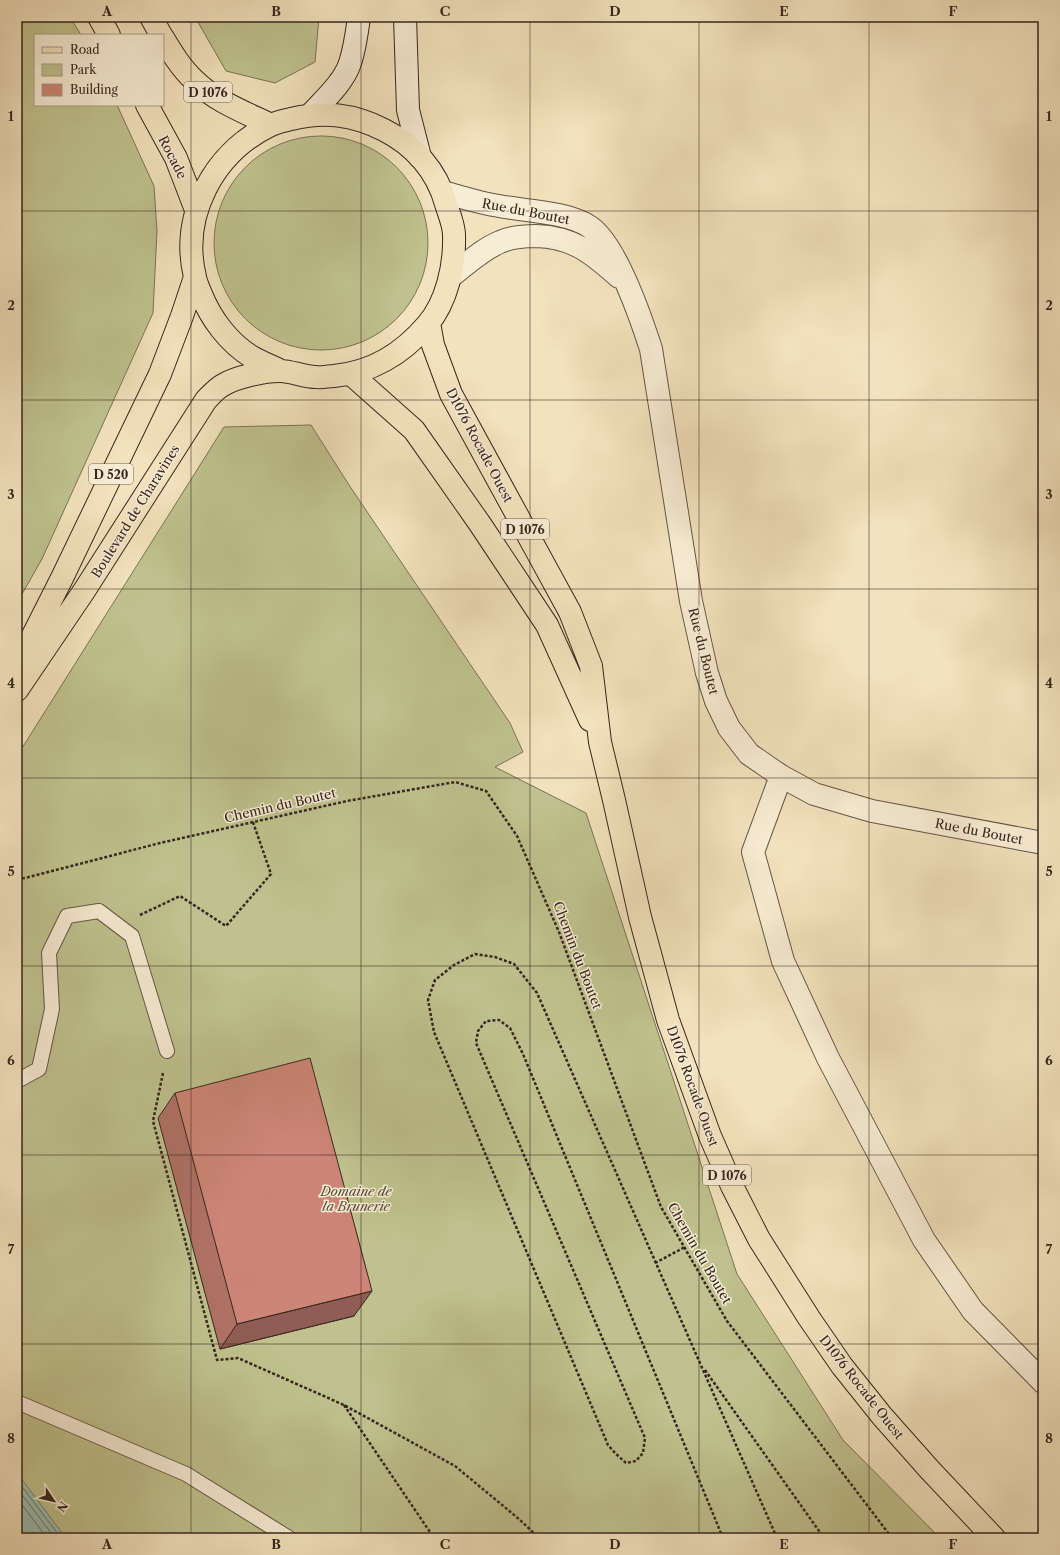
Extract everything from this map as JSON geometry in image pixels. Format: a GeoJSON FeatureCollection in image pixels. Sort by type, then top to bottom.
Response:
{"type":"FeatureCollection","features":[{"type":"Feature","properties":{"kind":"main road"},"geometry":{"type":"LineString","coordinates":[[99,17],[108,34]]}},
{"type":"Feature","properties":{"kind":"main road"},"geometry":{"type":"LineString","coordinates":[[151,17],[160,34]]}},
{"type":"Feature","properties":{"kind":"main road","name":"D 1076"},"geometry":{"type":"LineString","coordinates":[[164,40],[175,57],[193,80],[208,92],[227,104],[271,125]]}},
{"type":"Feature","properties":{"kind":"main road","name":"Rocade"},"geometry":{"type":"LineString","coordinates":[[147,106],[176,158],[196,210]]}},
{"type":"Feature","properties":{"kind":"main road","name":"Boulevard de Charavines"},"geometry":{"type":"LineString","coordinates":[[310,114],[341,115],[370,123],[397,137],[420,157],[433,173],[443,192],[454,234],[450,277],[442,302],[429,323],[408,346],[381,364],[351,374],[316,377],[281,371],[251,356],[226,335],[207,308],[195,277],[191,244],[196,210],[212,175],[238,145],[271,125],[310,114]]}},
{"type":"Feature","properties":{"kind":"main road","name":"Boulevard de Charavines"},"geometry":{"type":"LineString","coordinates":[[17,667],[62,578],[160,374],[195,277]]}},
{"type":"Feature","properties":{"kind":"main road","name":"D1076 Rocade Ouest"},"geometry":{"type":"LineString","coordinates":[[429,323],[433,345],[451,394],[570,612],[590,666],[600,742],[640,917],[668,1020],[710,1136],[732,1186],[759,1239],[809,1318],[842,1366],[882,1416],[929,1469],[994,1538]]}},
{"type":"Feature","properties":{"kind":"main road","name":"Boulevard de Charavines"},"geometry":{"type":"LineString","coordinates":[[17,690],[84,591],[206,400],[222,385],[242,376],[281,371]]}},
{"type":"Feature","properties":{"kind":"main road","name":"D1076 Rocade Ouest"},"geometry":{"type":"LineString","coordinates":[[351,374],[414,430],[480,524],[547,625],[600,742]]}},
{"type":"Feature","properties":{"kind":"street"},"geometry":{"type":"LineString","coordinates":[[310,114],[336,87],[350,64],[357,35],[359,17]]}},
{"type":"Feature","properties":{"kind":"street","name":"Boulevard de Charavines"},"geometry":{"type":"LineString","coordinates":[[405,17],[408,110],[420,157]]}},
{"type":"Feature","properties":{"kind":"street","name":"Rue du Boutet"},"geometry":{"type":"LineString","coordinates":[[443,192],[477,202],[571,218],[590,227],[604,241],[626,283],[651,349],[691,601],[707,673],[716,701],[729,728],[749,754],[781,776],[814,794],[872,811],[1043,843]]}},
{"type":"Feature","properties":{"kind":"street","name":"Rue du Boutet"},"geometry":{"type":"LineString","coordinates":[[450,277],[477,255],[500,242],[523,236],[553,237],[579,246],[602,262],[626,283]]}},
{"type":"Feature","properties":{"kind":"street"},"geometry":{"type":"LineString","coordinates":[[781,776],[753,852],[783,961],[828,1058],[924,1240],[974,1311],[1043,1382]]}},
{"type":"Feature","properties":{"kind":"lane"},"geometry":{"type":"LineString","coordinates":[[17,1081],[39,1069],[52,1009],[49,952],[67,916],[100,911],[132,936],[167,1051]]}},
{"type":"Feature","properties":{"kind":"lane"},"geometry":{"type":"LineString","coordinates":[[17,1402],[186,1474],[289,1538]]}},
{"type":"Feature","properties":{"kind":"path","name":"Chemin du Boutet"},"geometry":{"type":"LineString","coordinates":[[17,879],[160,842],[347,801],[455,782],[486,791],[517,836],[559,932],[661,1207],[727,1322],[892,1538]]}},
{"type":"Feature","properties":{"kind":"path"},"geometry":{"type":"LineString","coordinates":[[118,925],[180,896],[226,926],[271,874],[253,822]]}},
{"type":"Feature","properties":{"kind":"path"},"geometry":{"type":"LineString","coordinates":[[723,1538],[523,1054],[510,1028],[499,1020],[486,1021],[478,1031],[476,1043],[646,1438],[643,1453],[636,1462],[626,1463],[608,1444],[434,1032],[428,1000],[435,980],[454,965],[475,954],[495,957],[514,964],[537,993],[777,1538]]}},
{"type":"Feature","properties":{"kind":"path"},"geometry":{"type":"LineString","coordinates":[[167,1051],[153,1121],[217,1360],[238,1358],[344,1405],[455,1466],[519,1519],[539,1538]]}},
{"type":"Feature","properties":{"kind":"path"},"geometry":{"type":"LineString","coordinates":[[655,1263],[685,1247]]}},
{"type":"Feature","properties":{"kind":"path"},"geometry":{"type":"LineString","coordinates":[[701,1365],[824,1538]]}},
{"type":"Feature","properties":{"kind":"path"},"geometry":{"type":"LineString","coordinates":[[344,1405],[434,1538]]}},
{"type":"Feature","properties":{"kind":"green space"},"geometry":{"type":"Polygon","coordinates":[[[17,17],[70,17],[80,34],[34,34],[34,106],[117,106],[154,186],[157,231],[153,313],[42,559],[17,603],[17,17]]]}},
{"type":"Feature","properties":{"kind":"green space"},"geometry":{"type":"Polygon","coordinates":[[[195,17],[319,17],[315,62],[275,83],[226,71],[195,17]]]}},
{"type":"Feature","properties":{"kind":"green space"},"geometry":{"type":"Polygon","coordinates":[[[321,136],[352,141],[371,149],[389,161],[403,175],[415,193],[423,212],[428,243],[423,274],[415,293],[403,311],[389,325],[371,337],[352,345],[321,350],[290,345],[271,337],[253,325],[239,311],[227,293],[219,274],[214,243],[219,212],[227,193],[239,175],[253,161],[271,149],[290,141],[321,136]]]}},
{"type":"Feature","properties":{"kind":"green space","name":"Domaine de la Brunerie"},"geometry":{"type":"Polygon","coordinates":[[[311,425],[349,485],[510,723],[523,752],[495,767],[586,813],[737,1274],[843,1440],[940,1538],[17,1538],[17,756],[224,427],[311,425]]]}},
{"type":"Feature","properties":{"kind":"water"},"geometry":{"type":"Polygon","coordinates":[[[17,1473],[66,1538],[20,1538],[20,1534],[17,1531],[17,1473]]]}},
{"type":"Feature","properties":{"kind":"building"},"geometry":{"type":"Polygon","coordinates":[[[310,1058],[372,1291],[237,1324],[175,1093],[310,1058]]]}}]}
